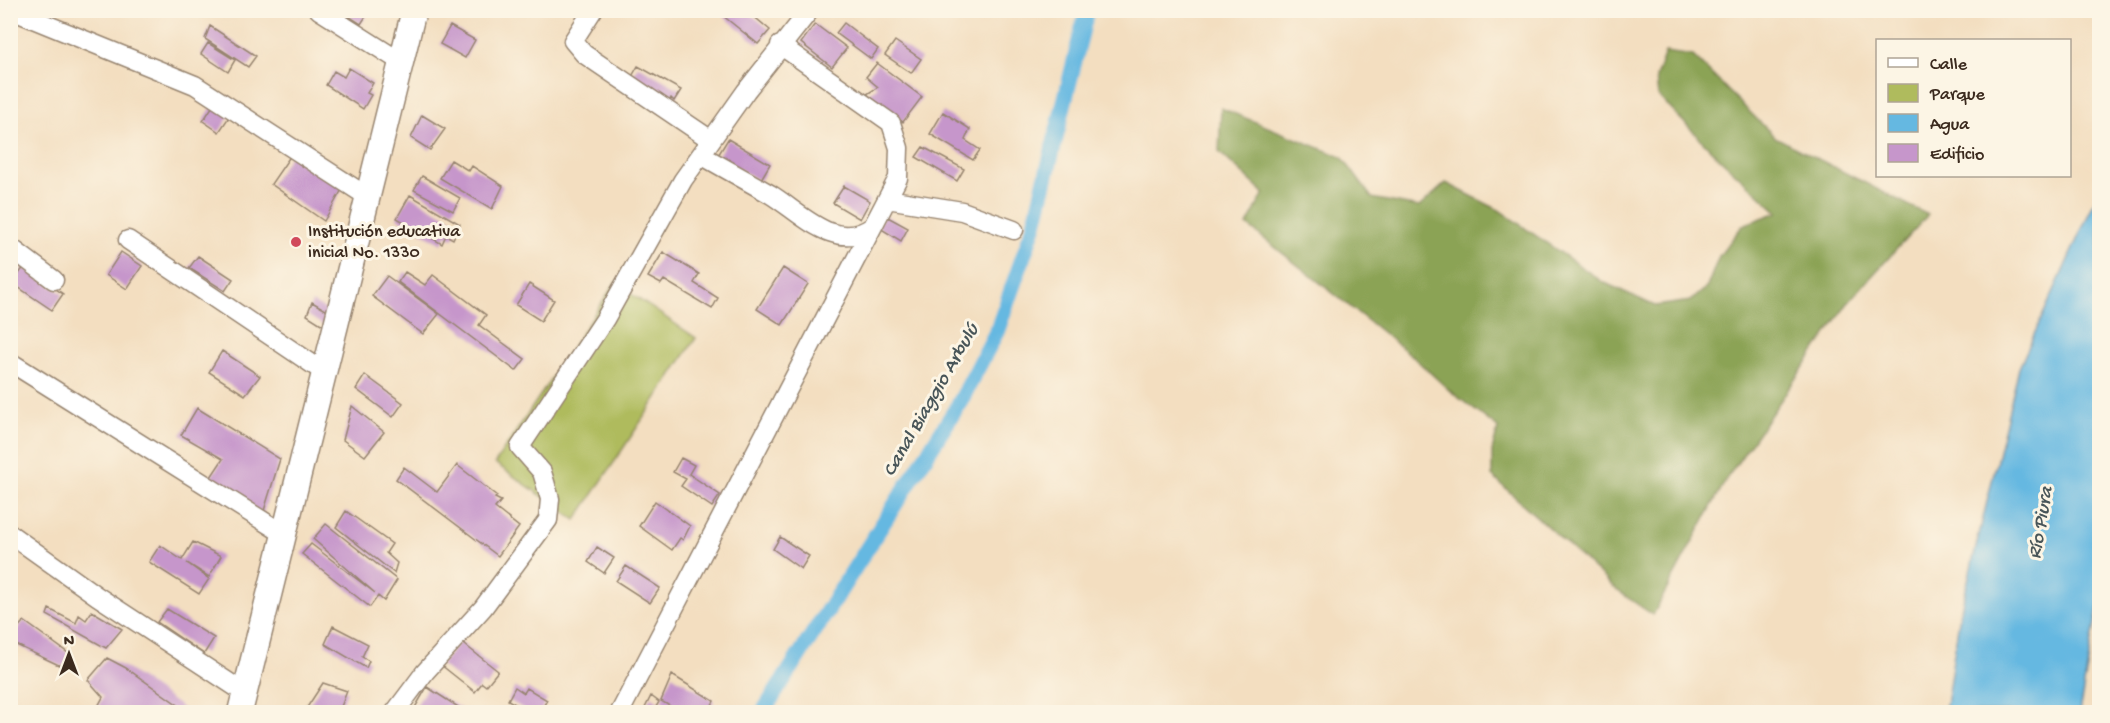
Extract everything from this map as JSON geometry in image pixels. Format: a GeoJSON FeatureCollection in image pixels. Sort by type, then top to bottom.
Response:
{"type":"FeatureCollection","features":[{"type":"Feature","properties":{"kind":"main road"},"geometry":{"type":"LineString","coordinates":[[242,703],[414,10]]}},
{"type":"Feature","properties":{"kind":"street"},"geometry":{"type":"LineString","coordinates":[[11,10],[195,86],[368,197]]}},
{"type":"Feature","properties":{"kind":"street"},"geometry":{"type":"LineString","coordinates":[[319,10],[401,62]]}},
{"type":"Feature","properties":{"kind":"street"},"geometry":{"type":"LineString","coordinates":[[593,10],[573,41],[578,48],[706,148],[814,227],[853,235],[863,233],[873,226]]}},
{"type":"Feature","properties":{"kind":"street"},"geometry":{"type":"LineString","coordinates":[[395,712],[424,672],[483,608],[548,520],[550,499],[542,472],[520,447],[605,320],[683,180],[780,45],[810,10]]}},
{"type":"Feature","properties":{"kind":"street"},"geometry":{"type":"LineString","coordinates":[[620,712],[898,178],[899,148],[891,123],[780,45]]}},
{"type":"Feature","properties":{"kind":"street"},"geometry":{"type":"LineString","coordinates":[[887,199],[962,211],[1014,230]]}},
{"type":"Feature","properties":{"kind":"street"},"geometry":{"type":"LineString","coordinates":[[128,240],[324,372]]}},
{"type":"Feature","properties":{"kind":"street"},"geometry":{"type":"LineString","coordinates":[[10,248],[54,280]]}},
{"type":"Feature","properties":{"kind":"street"},"geometry":{"type":"LineString","coordinates":[[10,362],[284,534]]}},
{"type":"Feature","properties":{"kind":"street"},"geometry":{"type":"LineString","coordinates":[[10,534],[242,703]]}},
{"type":"Feature","properties":{"kind":"green space"},"geometry":{"type":"Polygon","coordinates":[[[1665,52],[1693,56],[1775,137],[1928,215],[1850,300],[1727,478],[1653,615],[1618,591],[1492,476],[1492,451],[1498,428],[1450,391],[1411,355],[1247,225],[1264,193],[1219,152],[1221,108],[1342,157],[1372,198],[1419,207],[1446,183],[1499,210],[1603,282],[1655,306],[1691,301],[1707,287],[1719,256],[1743,225],[1778,212],[1723,162],[1658,96],[1656,77],[1665,52]]]}},
{"type":"Feature","properties":{"kind":"green space"},"geometry":{"type":"Polygon","coordinates":[[[615,283],[696,338],[576,520],[495,463],[615,283]]]}},
{"type":"Feature","properties":{"kind":"water","name":"Río Piura"},"geometry":{"type":"Polygon","coordinates":[[[2099,191],[2100,597],[2079,712],[1945,712],[1960,614],[2019,368],[2099,191]]]}},
{"type":"Feature","properties":{"kind":"building"},"geometry":{"type":"Polygon","coordinates":[[[339,10],[370,10],[361,24],[339,10]]]}},
{"type":"Feature","properties":{"kind":"building"},"geometry":{"type":"Polygon","coordinates":[[[722,10],[746,10],[770,30],[758,44],[722,15],[724,13],[722,10]]]}},
{"type":"Feature","properties":{"kind":"building"},"geometry":{"type":"Polygon","coordinates":[[[844,23],[878,49],[871,59],[836,33],[844,23]]]}},
{"type":"Feature","properties":{"kind":"building"},"geometry":{"type":"Polygon","coordinates":[[[815,24],[847,48],[832,67],[801,43],[815,24]]]}},
{"type":"Feature","properties":{"kind":"building"},"geometry":{"type":"Polygon","coordinates":[[[210,26],[256,56],[248,67],[205,39],[210,26]]]}},
{"type":"Feature","properties":{"kind":"building"},"geometry":{"type":"Polygon","coordinates":[[[450,26],[475,40],[465,58],[440,44],[450,26]]]}},
{"type":"Feature","properties":{"kind":"building"},"geometry":{"type":"Polygon","coordinates":[[[895,41],[921,59],[911,73],[885,55],[895,41]]]}},
{"type":"Feature","properties":{"kind":"building"},"geometry":{"type":"Polygon","coordinates":[[[208,43],[235,60],[228,72],[201,54],[208,43]]]}},
{"type":"Feature","properties":{"kind":"building"},"geometry":{"type":"Polygon","coordinates":[[[877,63],[922,97],[903,122],[867,94],[878,87],[866,77],[877,63]]]}},
{"type":"Feature","properties":{"kind":"building"},"geometry":{"type":"Polygon","coordinates":[[[638,66],[681,90],[674,101],[671,98],[669,102],[630,80],[638,66]]]}},
{"type":"Feature","properties":{"kind":"building"},"geometry":{"type":"Polygon","coordinates":[[[349,68],[373,83],[367,93],[371,95],[363,109],[326,85],[334,71],[344,77],[349,68]]]}},
{"type":"Feature","properties":{"kind":"building"},"geometry":{"type":"Polygon","coordinates":[[[214,104],[231,114],[219,132],[203,121],[214,104]]]}},
{"type":"Feature","properties":{"kind":"building"},"geometry":{"type":"Polygon","coordinates":[[[943,112],[970,129],[965,140],[980,150],[973,160],[930,134],[943,112]]]}},
{"type":"Feature","properties":{"kind":"building"},"geometry":{"type":"Polygon","coordinates":[[[422,115],[445,129],[430,150],[411,138],[422,115]]]}},
{"type":"Feature","properties":{"kind":"building"},"geometry":{"type":"Polygon","coordinates":[[[728,139],[770,164],[760,181],[717,157],[728,139]]]}},
{"type":"Feature","properties":{"kind":"building"},"geometry":{"type":"Polygon","coordinates":[[[923,147],[964,169],[957,181],[916,157],[923,147]]]}},
{"type":"Feature","properties":{"kind":"building"},"geometry":{"type":"Polygon","coordinates":[[[293,152],[344,186],[324,221],[271,184],[293,152]]]}},
{"type":"Feature","properties":{"kind":"building"},"geometry":{"type":"Polygon","coordinates":[[[451,160],[469,171],[472,166],[503,186],[492,209],[440,178],[451,160]]]}},
{"type":"Feature","properties":{"kind":"building"},"geometry":{"type":"Polygon","coordinates":[[[422,176],[460,198],[453,211],[414,190],[422,176]]]}},
{"type":"Feature","properties":{"kind":"building"},"geometry":{"type":"Polygon","coordinates":[[[844,186],[870,201],[860,219],[833,203],[844,186]]]}},
{"type":"Feature","properties":{"kind":"building"},"geometry":{"type":"Polygon","coordinates":[[[410,195],[460,224],[453,239],[446,235],[442,244],[397,218],[410,195]]]}},
{"type":"Feature","properties":{"kind":"building"},"geometry":{"type":"Polygon","coordinates":[[[884,215],[908,228],[901,241],[878,227],[884,215]]]}},
{"type":"Feature","properties":{"kind":"building"},"geometry":{"type":"Polygon","coordinates":[[[121,252],[142,266],[127,289],[106,275],[121,252]]]}},
{"type":"Feature","properties":{"kind":"building"},"geometry":{"type":"Polygon","coordinates":[[[663,252],[699,274],[694,283],[718,298],[712,309],[664,280],[661,284],[648,277],[663,252]]]}},
{"type":"Feature","properties":{"kind":"building"},"geometry":{"type":"Polygon","coordinates":[[[198,256],[233,279],[225,291],[189,268],[198,256]]]}},
{"type":"Feature","properties":{"kind":"building"},"geometry":{"type":"Polygon","coordinates":[[[24,267],[63,294],[52,310],[12,283],[24,267]]]}},
{"type":"Feature","properties":{"kind":"building"},"geometry":{"type":"Polygon","coordinates":[[[783,268],[808,284],[782,325],[757,309],[783,268]]]}},
{"type":"Feature","properties":{"kind":"building"},"geometry":{"type":"Polygon","coordinates":[[[405,272],[425,285],[433,275],[486,315],[479,325],[525,359],[516,371],[398,282],[405,272]]]}},
{"type":"Feature","properties":{"kind":"building"},"geometry":{"type":"Polygon","coordinates":[[[387,276],[439,314],[423,334],[372,296],[387,276]]]}},
{"type":"Feature","properties":{"kind":"building"},"geometry":{"type":"Polygon","coordinates":[[[529,284],[554,300],[541,321],[516,305],[529,284]]]}},
{"type":"Feature","properties":{"kind":"building"},"geometry":{"type":"Polygon","coordinates":[[[312,302],[333,314],[329,329],[307,315],[312,302]]]}},
{"type":"Feature","properties":{"kind":"building"},"geometry":{"type":"Polygon","coordinates":[[[222,351],[260,376],[245,395],[209,372],[222,351]]]}},
{"type":"Feature","properties":{"kind":"building"},"geometry":{"type":"Polygon","coordinates":[[[365,375],[403,403],[393,417],[356,389],[365,375]]]}},
{"type":"Feature","properties":{"kind":"building"},"geometry":{"type":"Polygon","coordinates":[[[352,406],[384,432],[365,456],[343,440],[352,406]]]}},
{"type":"Feature","properties":{"kind":"building"},"geometry":{"type":"Polygon","coordinates":[[[197,408],[280,459],[263,514],[209,480],[223,459],[181,435],[197,408]]]}},
{"type":"Feature","properties":{"kind":"building"},"geometry":{"type":"Polygon","coordinates":[[[681,458],[694,465],[689,474],[720,495],[712,507],[681,486],[686,479],[673,472],[681,458]]]}},
{"type":"Feature","properties":{"kind":"building"},"geometry":{"type":"Polygon","coordinates":[[[457,465],[497,496],[495,498],[501,501],[495,508],[519,527],[498,556],[396,479],[404,467],[437,492],[457,465]]]}},
{"type":"Feature","properties":{"kind":"building"},"geometry":{"type":"Polygon","coordinates":[[[655,501],[690,526],[683,540],[680,538],[672,550],[639,526],[655,501]]]}},
{"type":"Feature","properties":{"kind":"building"},"geometry":{"type":"Polygon","coordinates":[[[346,511],[392,544],[386,553],[397,563],[394,573],[336,527],[346,511]]]}},
{"type":"Feature","properties":{"kind":"building"},"geometry":{"type":"Polygon","coordinates":[[[326,524],[397,580],[384,601],[378,596],[370,607],[302,554],[311,544],[375,593],[313,539],[326,524]]]}},
{"type":"Feature","properties":{"kind":"building"},"geometry":{"type":"Polygon","coordinates":[[[780,537],[809,556],[801,569],[773,549],[780,537]]]}},
{"type":"Feature","properties":{"kind":"building"},"geometry":{"type":"Polygon","coordinates":[[[193,542],[221,556],[209,577],[187,563],[209,579],[199,594],[149,562],[160,545],[182,560],[193,542]]]}},
{"type":"Feature","properties":{"kind":"building"},"geometry":{"type":"Polygon","coordinates":[[[597,547],[614,558],[604,573],[588,562],[597,547]]]}},
{"type":"Feature","properties":{"kind":"building"},"geometry":{"type":"Polygon","coordinates":[[[626,566],[660,588],[650,603],[616,581],[626,566]]]}},
{"type":"Feature","properties":{"kind":"building"},"geometry":{"type":"Polygon","coordinates":[[[49,609],[76,623],[79,615],[86,620],[92,611],[122,629],[106,648],[47,615],[49,609]]]}},
{"type":"Feature","properties":{"kind":"building"},"geometry":{"type":"Polygon","coordinates":[[[167,609],[214,638],[204,654],[157,622],[167,609]]]}},
{"type":"Feature","properties":{"kind":"building"},"geometry":{"type":"Polygon","coordinates":[[[24,621],[72,656],[63,667],[10,642],[10,636],[24,621]]]}},
{"type":"Feature","properties":{"kind":"building"},"geometry":{"type":"Polygon","coordinates":[[[333,626],[368,644],[362,657],[369,661],[366,668],[325,644],[333,626]]]}},
{"type":"Feature","properties":{"kind":"building"},"geometry":{"type":"Polygon","coordinates":[[[460,641],[498,671],[486,686],[482,683],[475,692],[441,665],[460,641]]]}},
{"type":"Feature","properties":{"kind":"building"},"geometry":{"type":"Polygon","coordinates":[[[107,658],[126,668],[188,712],[95,712],[103,697],[88,680],[107,658]]]}},
{"type":"Feature","properties":{"kind":"building"},"geometry":{"type":"Polygon","coordinates":[[[672,675],[714,701],[710,709],[708,707],[705,712],[680,712],[661,701],[672,675]]]}},
{"type":"Feature","properties":{"kind":"building"},"geometry":{"type":"Polygon","coordinates":[[[323,683],[347,691],[339,712],[304,712],[323,683]]]}},
{"type":"Feature","properties":{"kind":"building"},"geometry":{"type":"Polygon","coordinates":[[[427,687],[466,712],[413,711],[427,687]]]}},
{"type":"Feature","properties":{"kind":"building"},"geometry":{"type":"Polygon","coordinates":[[[515,687],[524,693],[527,688],[547,700],[540,712],[529,712],[508,700],[515,687]]]}},
{"type":"Feature","properties":{"kind":"building"},"geometry":{"type":"Polygon","coordinates":[[[651,696],[659,702],[653,712],[643,712],[651,696]]]}},
{"type":"Feature","properties":{"kind":"waterway","name":"Canal Biaggio Arbulú"},"geometry":{"type":"LineString","coordinates":[[763,712],[959,404],[997,331],[1034,226],[1087,10]]}},
{"type":"Feature","properties":{"kind":"place","name":"Institución educativa inicial No. 1330"},"geometry":{"type":"Point","coordinates":[296,242]}}]}
